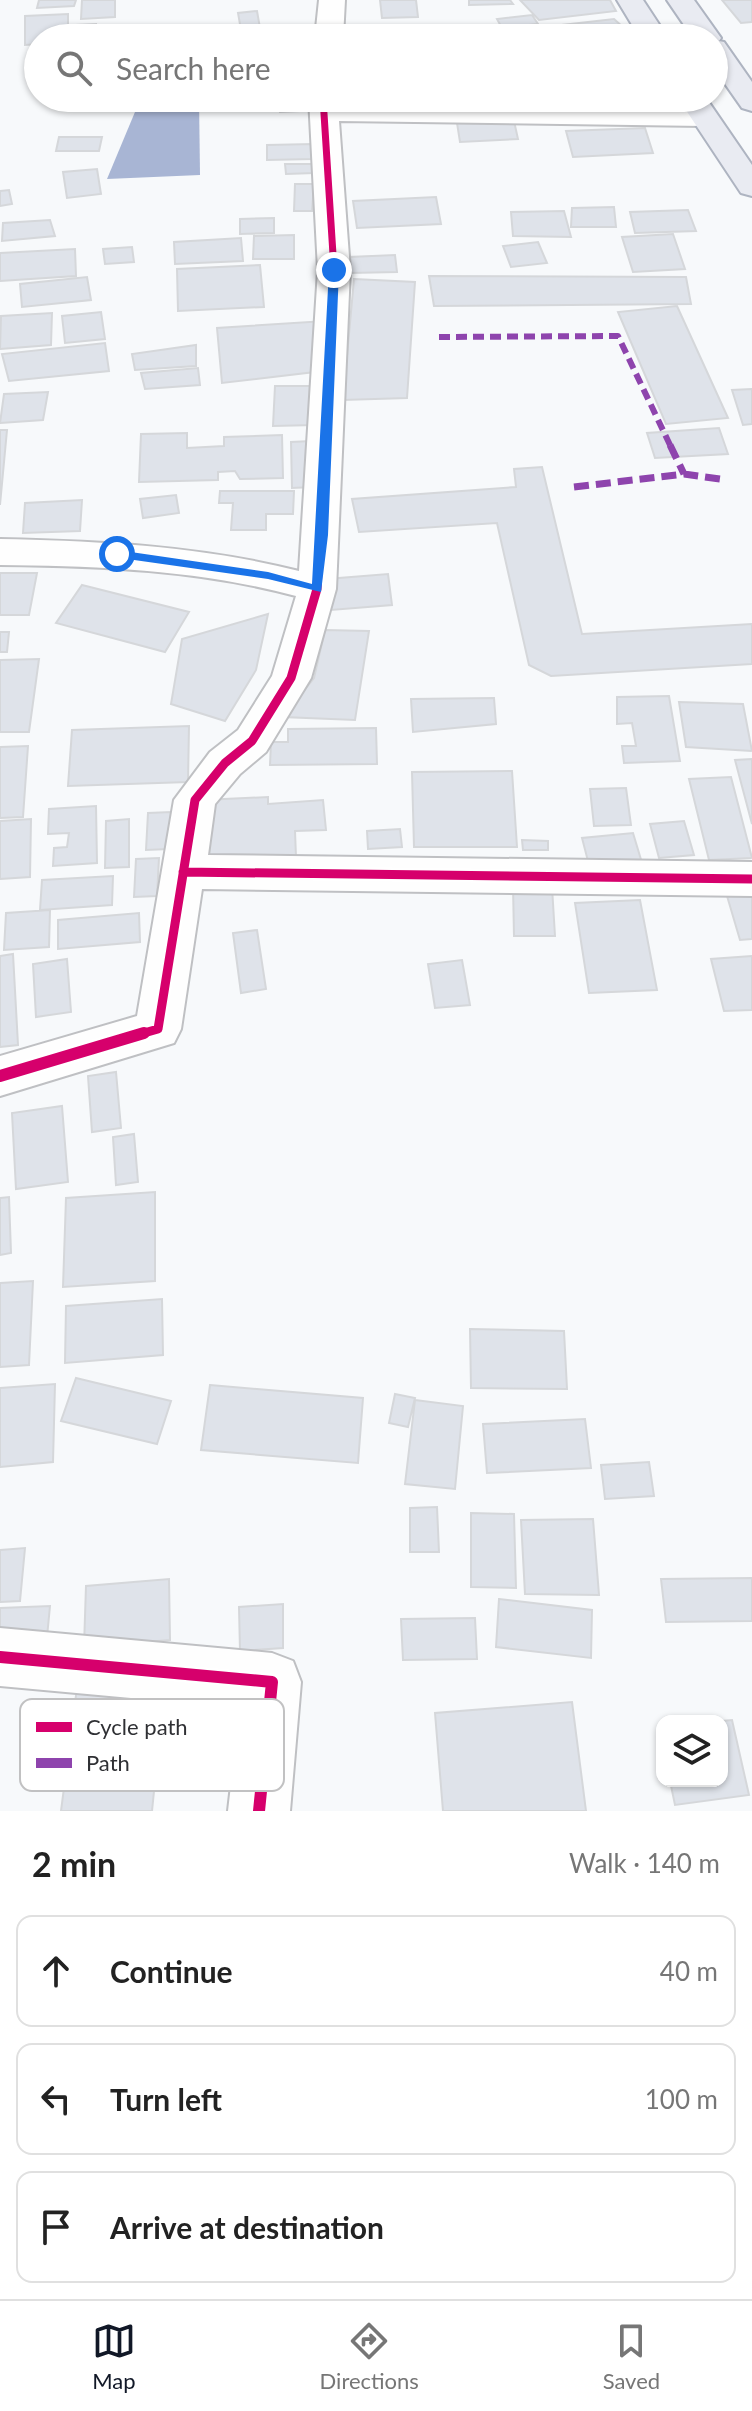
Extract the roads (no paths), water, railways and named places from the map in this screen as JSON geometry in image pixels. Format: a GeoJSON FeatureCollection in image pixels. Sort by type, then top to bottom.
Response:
{"type":"FeatureCollection","features":[{"type":"Feature","properties":{"kind":"main road"},"geometry":{"type":"LineString","coordinates":[[630,0],[645,24]]}},
{"type":"Feature","properties":{"kind":"main road"},"geometry":{"type":"LineString","coordinates":[[680,0],[697,24]]}},
{"type":"Feature","properties":{"kind":"main road"},"geometry":{"type":"LineString","coordinates":[[728,68],[752,102]]}},
{"type":"Feature","properties":{"kind":"main road"},"geometry":{"type":"LineString","coordinates":[[701,112],[752,187]]}},
{"type":"Feature","properties":{"kind":"street"},"geometry":{"type":"LineString","coordinates":[[330,24],[332,0]]}},
{"type":"Feature","properties":{"kind":"street"},"geometry":{"type":"LineString","coordinates":[[0,1076],[158,1029],[195,800],[225,763],[252,741],[291,678],[317,589],[323,535],[334,270],[323,112]]}},
{"type":"Feature","properties":{"kind":"street"},"geometry":{"type":"LineString","coordinates":[[0,552],[117,554],[268,576],[317,589]]}},
{"type":"Feature","properties":{"kind":"street"},"geometry":{"type":"LineString","coordinates":[[183,872],[752,879]]}},
{"type":"Feature","properties":{"kind":"street"},"geometry":{"type":"LineString","coordinates":[[0,1657],[272,1682],[270,1699]]}},
{"type":"Feature","properties":{"kind":"street"},"geometry":{"type":"LineString","coordinates":[[259,1811],[261,1791]]}},
{"type":"Feature","properties":{"kind":"water"},"geometry":{"type":"Polygon","coordinates":[[[135,112],[199,112],[200,175],[107,179],[135,112]]]}}]}
